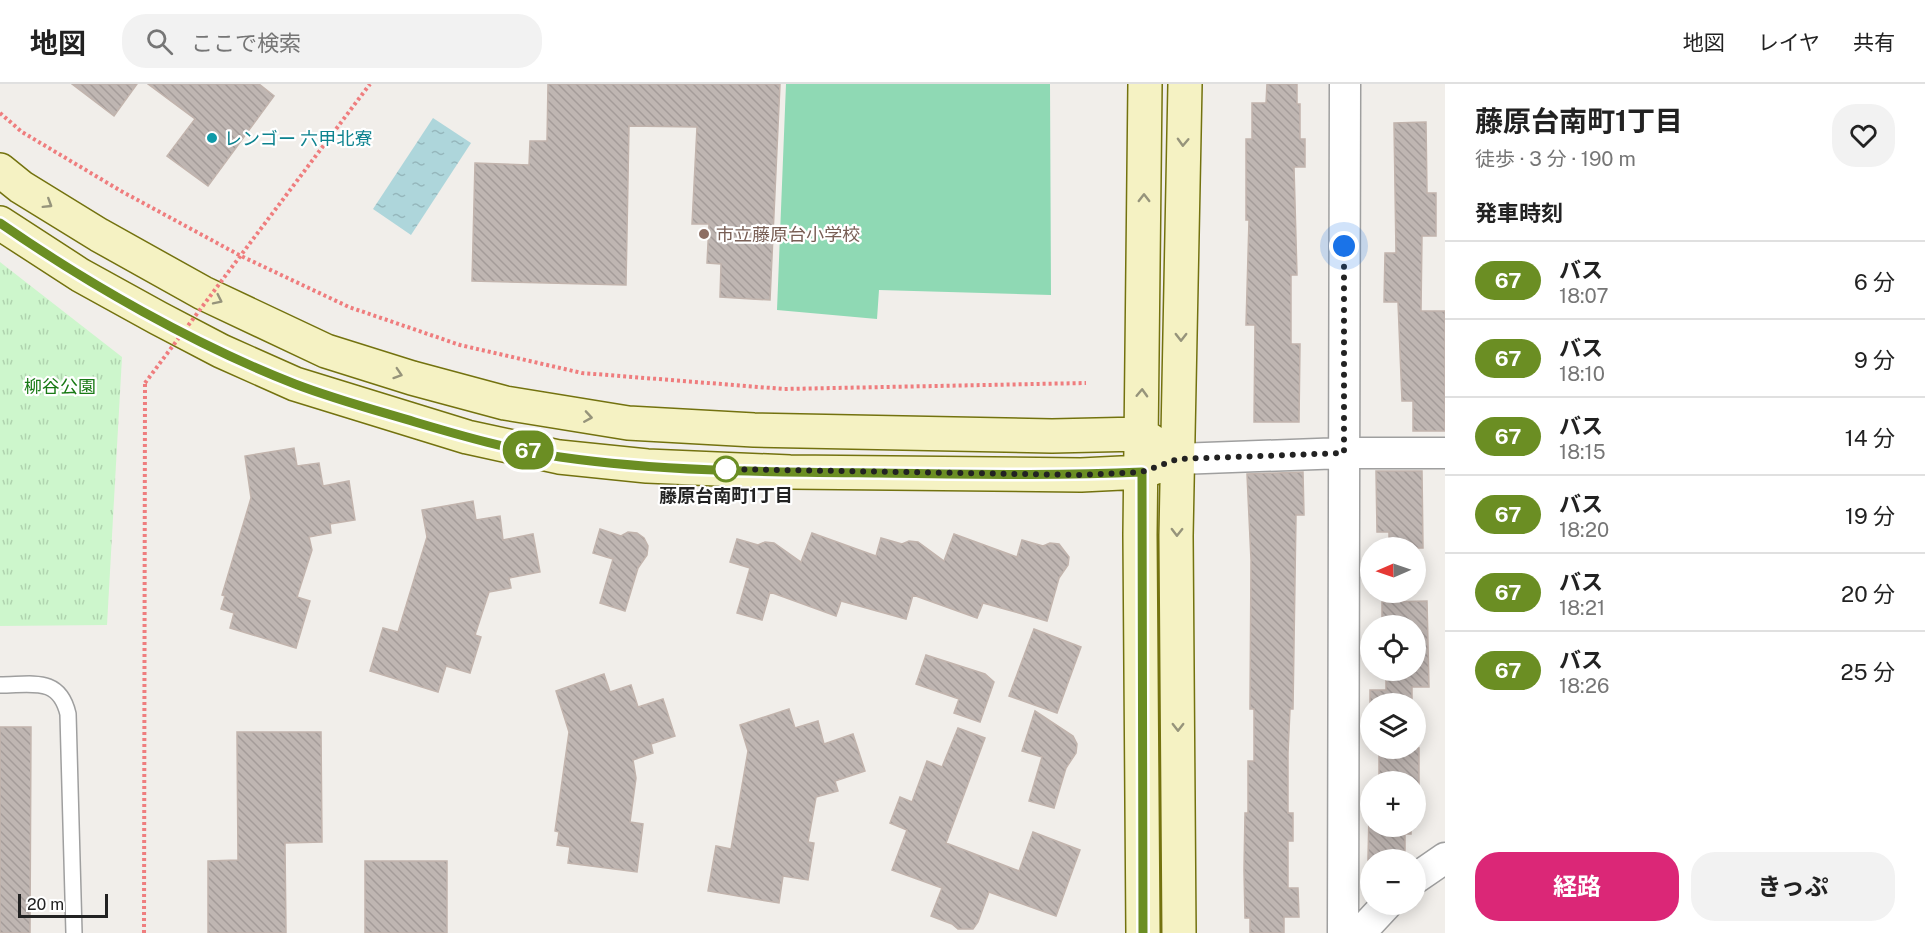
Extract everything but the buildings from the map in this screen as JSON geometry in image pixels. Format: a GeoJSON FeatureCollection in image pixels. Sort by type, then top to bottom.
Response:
{"type":"FeatureCollection","features":[{"type":"Feature","properties":{"kind":"street"},"geometry":{"type":"LineString","coordinates":[[1143,933],[1141,434],[1145,84]]}},
{"type":"Feature","properties":{"kind":"street"},"geometry":{"type":"LineString","coordinates":[[1179,933],[1178,459],[1185,84]]}},
{"type":"Feature","properties":{"kind":"street"},"geometry":{"type":"LineString","coordinates":[[1343,933],[1345,84]]}},
{"type":"Feature","properties":{"kind":"street"},"geometry":{"type":"LineString","coordinates":[[0,171],[21,187],[99,235],[192,287],[326,351],[412,378],[505,403],[628,423],[720,428],[1052,436],[1141,434],[1178,459]]}},
{"type":"Feature","properties":{"kind":"street"},"geometry":{"type":"LineString","coordinates":[[0,223],[80,275],[221,351],[295,384],[373,410],[490,442],[559,457],[647,466],[813,472],[1081,475],[1142,472],[1178,459],[1344,453],[1445,453]]}},
{"type":"Feature","properties":{"kind":"street"},"geometry":{"type":"LineString","coordinates":[[1426,871],[1445,858]]}},
{"type":"Feature","properties":{"kind":"street"},"geometry":{"type":"LineString","coordinates":[[1360,933],[1377,915]]}},
{"type":"Feature","properties":{"kind":"lane"},"geometry":{"type":"LineString","coordinates":[[0,685],[36,685],[56,689],[64,697],[68,714],[74,933]]}},
{"type":"Feature","properties":{"kind":"path"},"geometry":{"type":"LineString","coordinates":[[144,933],[144,383],[370,84]]}},
{"type":"Feature","properties":{"kind":"path"},"geometry":{"type":"LineString","coordinates":[[0,113],[22,132],[121,192],[241,256],[349,307],[460,345],[582,373],[784,389],[1086,383]]}},
{"type":"Feature","properties":{"kind":"green space"},"geometry":{"type":"Polygon","coordinates":[[[786,84],[1050,84],[1051,295],[879,290],[877,319],[777,310],[786,84]]]}},
{"type":"Feature","properties":{"kind":"green space","name":"柳谷公園"},"geometry":{"type":"Polygon","coordinates":[[[0,262],[122,357],[107,625],[0,626],[0,262]]]}},
{"type":"Feature","properties":{"kind":"water"},"geometry":{"type":"Polygon","coordinates":[[[433,118],[471,143],[411,235],[373,209],[433,118]]]}},
{"type":"Feature","properties":{"kind":"bus line","name":"67"},"geometry":{"type":"LineString","coordinates":[[0,223],[80,275],[221,351],[295,384],[373,410],[467,437],[559,457],[647,466],[790,472],[1081,475],[1142,472],[1140,535],[1143,933]]}},
{"type":"Feature","properties":{"kind":"place","name":"レンゴー 六甲北寮"},"geometry":{"type":"Point","coordinates":[212,138]}},
{"type":"Feature","properties":{"kind":"place","name":"市立藤原台小学校"},"geometry":{"type":"Point","coordinates":[704,234]}},
{"type":"Feature","properties":{"kind":"place","name":"藤原台南町1丁目"},"geometry":{"type":"Point","coordinates":[726,469]}},
{"type":"Feature","properties":{"kind":"route"},"geometry":{"type":"LineString","coordinates":[[726,469],[719,469],[790,472],[1081,475],[1142,472],[1178,459],[1344,453],[1344,246]]}}]}
